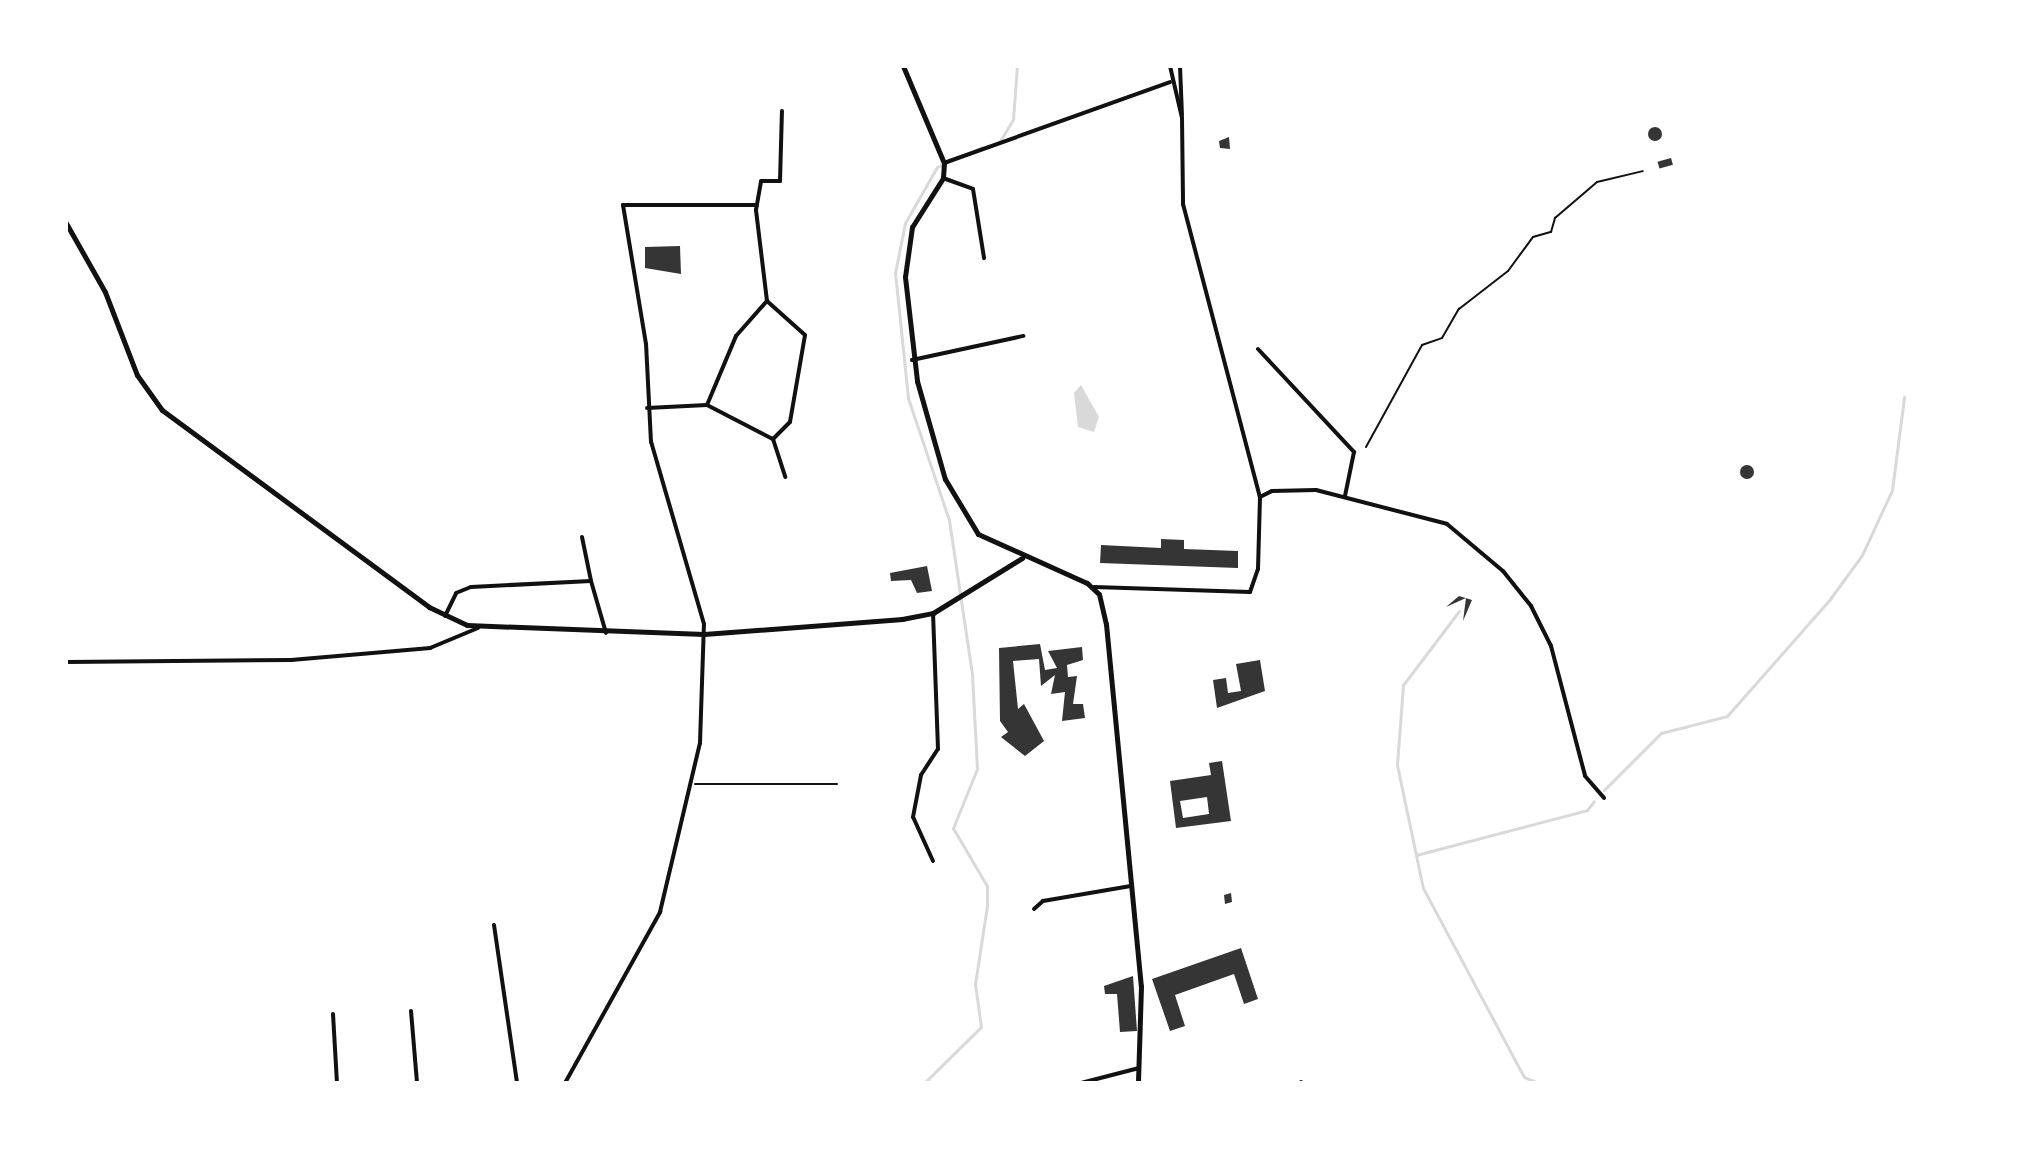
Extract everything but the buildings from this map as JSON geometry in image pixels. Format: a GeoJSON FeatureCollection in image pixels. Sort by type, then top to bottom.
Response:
{"type":"FeatureCollection","features":[{"type":"Feature","properties":{"kind":"street"},"geometry":{"type":"LineString","coordinates":[[903,66],[943,160],[943,178],[912,227],[906,253],[912,360],[959,511],[978,534],[1022,558],[1094,587],[1250,592],[1258,569],[1260,497],[1183,204],[1180,66]]}},
{"type":"Feature","properties":{"kind":"street"},"geometry":{"type":"LineString","coordinates":[[1170,66],[1170,82],[1182,118]]}},
{"type":"Feature","properties":{"kind":"street"},"geometry":{"type":"LineString","coordinates":[[943,160],[1170,82]]}},
{"type":"Feature","properties":{"kind":"street"},"geometry":{"type":"LineString","coordinates":[[773,439],[790,422],[805,335],[767,301],[757,205],[761,181],[780,181],[782,111]]}},
{"type":"Feature","properties":{"kind":"street"},"geometry":{"type":"LineString","coordinates":[[943,178],[973,189],[984,258]]}},
{"type":"Feature","properties":{"kind":"street"},"geometry":{"type":"LineString","coordinates":[[565,1083],[650,936],[695,784],[704,634],[647,408],[646,344],[623,205],[757,205]]}},
{"type":"Feature","properties":{"kind":"street"},"geometry":{"type":"LineString","coordinates":[[66,223],[105,292],[137,375],[162,410],[445,616],[478,628],[704,634],[933,613],[1022,558]]}},
{"type":"Feature","properties":{"kind":"street"},"geometry":{"type":"LineString","coordinates":[[707,405],[736,336],[767,301]]}},
{"type":"Feature","properties":{"kind":"street"},"geometry":{"type":"LineString","coordinates":[[912,360],[1023,336]]}},
{"type":"Feature","properties":{"kind":"street"},"geometry":{"type":"LineString","coordinates":[[1258,349],[1354,452],[1345,496]]}},
{"type":"Feature","properties":{"kind":"street"},"geometry":{"type":"LineString","coordinates":[[647,408],[707,405],[773,439],[785,477]]}},
{"type":"Feature","properties":{"kind":"street"},"geometry":{"type":"LineString","coordinates":[[1260,497],[1285,490],[1345,496],[1447,524],[1508,577],[1546,636],[1585,776],[1604,798]]}},
{"type":"Feature","properties":{"kind":"street"},"geometry":{"type":"LineString","coordinates":[[582,537],[606,633]]}},
{"type":"Feature","properties":{"kind":"street"},"geometry":{"type":"LineString","coordinates":[[445,616],[456,593],[471,587],[591,581]]}},
{"type":"Feature","properties":{"kind":"street"},"geometry":{"type":"LineString","coordinates":[[1094,587],[1108,638],[1131,886],[1138,1083]]}},
{"type":"Feature","properties":{"kind":"street"},"geometry":{"type":"LineString","coordinates":[[933,613],[938,749],[921,775],[913,817],[933,861]]}},
{"type":"Feature","properties":{"kind":"street"},"geometry":{"type":"LineString","coordinates":[[66,662],[291,660],[430,648],[478,628]]}},
{"type":"Feature","properties":{"kind":"street"},"geometry":{"type":"LineString","coordinates":[[1034,909],[1043,901],[1131,886]]}},
{"type":"Feature","properties":{"kind":"street"},"geometry":{"type":"LineString","coordinates":[[494,925],[517,1083]]}},
{"type":"Feature","properties":{"kind":"street"},"geometry":{"type":"LineString","coordinates":[[411,1011],[417,1083]]}},
{"type":"Feature","properties":{"kind":"street"},"geometry":{"type":"LineString","coordinates":[[333,1014],[337,1083]]}},
{"type":"Feature","properties":{"kind":"street"},"geometry":{"type":"LineString","coordinates":[[1081,1083],[1139,1068]]}},
{"type":"Feature","properties":{"kind":"lane"},"geometry":{"type":"LineString","coordinates":[[695,784],[837,784]]}},
{"type":"Feature","properties":{"kind":"path"},"geometry":{"type":"LineString","coordinates":[[1366,447],[1422,345],[1442,338],[1459,309],[1508,271],[1509,261],[1525,255],[1533,237],[1551,232],[1555,218],[1597,182],[1643,171]]}},
{"type":"Feature","properties":{"kind":"shaded area"},"geometry":{"type":"Polygon","coordinates":[[[1081,385],[1099,417],[1094,432],[1078,427],[1074,393],[1081,385]]]}},
{"type":"Feature","properties":{"kind":"waterway"},"geometry":{"type":"LineString","coordinates":[[1000,141],[1013,119],[1017,66]]}},
{"type":"Feature","properties":{"kind":"waterway"},"geometry":{"type":"LineString","coordinates":[[924,1083],[981,1027],[975,984],[987,906],[987,886],[953,828],[977,769],[972,674],[949,520],[908,398],[895,273],[905,223],[937,167],[982,147]]}},
{"type":"Feature","properties":{"kind":"waterway"},"geometry":{"type":"LineString","coordinates":[[1604,790],[1661,733],[1727,716],[1830,599],[1862,555],[1892,490],[1904,397]]}},
{"type":"Feature","properties":{"kind":"waterway"},"geometry":{"type":"LineString","coordinates":[[1459,611],[1403,685],[1397,765],[1423,888],[1524,1077],[1538,1083]]}},
{"type":"Feature","properties":{"kind":"waterway"},"geometry":{"type":"LineString","coordinates":[[1416,855],[1587,810],[1594,801]]}}]}
